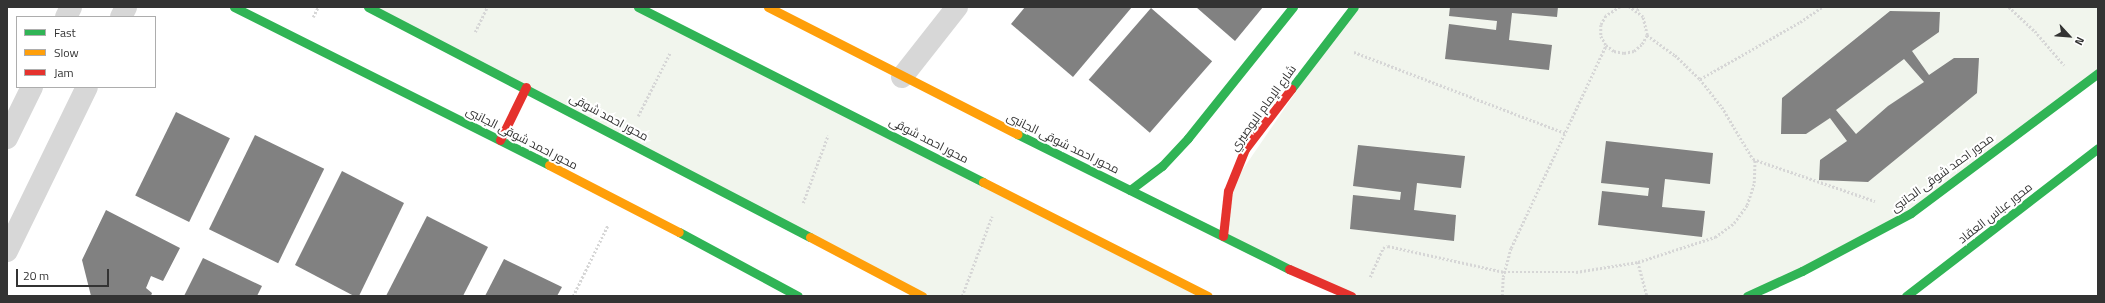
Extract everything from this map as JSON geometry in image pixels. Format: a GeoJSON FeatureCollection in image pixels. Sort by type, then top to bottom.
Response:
{"type":"FeatureCollection","features":[{"type":"Feature","properties":{"kind":"street"},"geometry":{"type":"LineString","coordinates":[[66,16],[71,7]]}},
{"type":"Feature","properties":{"kind":"street"},"geometry":{"type":"LineString","coordinates":[[122,16],[126,7]]}},
{"type":"Feature","properties":{"kind":"street","name":"محور احمد شوقى الجانبى"},"geometry":{"type":"LineString","coordinates":[[234,7],[620,200],[798,296]]}},
{"type":"Feature","properties":{"kind":"street","name":"محور احمد شوقى"},"geometry":{"type":"LineString","coordinates":[[368,7],[526,87],[922,296]]}},
{"type":"Feature","properties":{"kind":"street","name":"محور احمد شوقى"},"geometry":{"type":"LineString","coordinates":[[638,7],[1001,190],[1205,295]]}},
{"type":"Feature","properties":{"kind":"street","name":"محور احمد شوقى الجانبى"},"geometry":{"type":"LineString","coordinates":[[768,7],[902,77],[1290,270],[1350,296]]}},
{"type":"Feature","properties":{"kind":"street"},"geometry":{"type":"LineString","coordinates":[[902,77],[957,7]]}},
{"type":"Feature","properties":{"kind":"street"},"geometry":{"type":"LineString","coordinates":[[1130,190],[1162,166],[1188,138],[1293,7]]}},
{"type":"Feature","properties":{"kind":"street","name":"شارع الإمام البوصيري"},"geometry":{"type":"LineString","coordinates":[[1223,236],[1228,191],[1245,149],[1326,41],[1354,7]]}},
{"type":"Feature","properties":{"kind":"street","name":"محور احمد شوقى الجانبى"},"geometry":{"type":"LineString","coordinates":[[1746,296],[1802,271],[1911,213],[2098,73]]}},
{"type":"Feature","properties":{"kind":"street"},"geometry":{"type":"LineString","coordinates":[[500,140],[526,87]]}},
{"type":"Feature","properties":{"kind":"street"},"geometry":{"type":"LineString","coordinates":[[7,138],[32,88]]}},
{"type":"Feature","properties":{"kind":"street"},"geometry":{"type":"LineString","coordinates":[[7,251],[87,88]]}},
{"type":"Feature","properties":{"kind":"street","name":"محور عباس العقاد"},"geometry":{"type":"LineString","coordinates":[[1906,296],[2098,148]]}},
{"type":"Feature","properties":{"kind":"path"},"geometry":{"type":"LineString","coordinates":[[1620,7],[1613,8],[1606,16],[1601,25],[1601,36],[1606,45],[1614,51],[1624,53],[1634,51],[1642,44],[1647,35],[1643,17],[1637,10],[1629,7]]}},
{"type":"Feature","properties":{"kind":"path"},"geometry":{"type":"LineString","coordinates":[[1637,10],[1640,7]]}},
{"type":"Feature","properties":{"kind":"path"},"geometry":{"type":"LineString","coordinates":[[1700,78],[1800,22],[1822,7]]}},
{"type":"Feature","properties":{"kind":"path"},"geometry":{"type":"LineString","coordinates":[[2009,7],[2035,31],[2082,86]]}},
{"type":"Feature","properties":{"kind":"path"},"geometry":{"type":"LineString","coordinates":[[626,140],[682,29]]}},
{"type":"Feature","properties":{"kind":"path"},"geometry":{"type":"LineString","coordinates":[[1647,35],[1675,55],[1700,78],[1722,107],[1750,156],[1911,213]]}},
{"type":"Feature","properties":{"kind":"path"},"geometry":{"type":"LineString","coordinates":[[1326,41],[1564,133]]}},
{"type":"Feature","properties":{"kind":"path"},"geometry":{"type":"LineString","coordinates":[[1502,296],[1504,272],[1511,248],[1606,45]]}},
{"type":"Feature","properties":{"kind":"path"},"geometry":{"type":"LineString","coordinates":[[794,228],[838,108]]}},
{"type":"Feature","properties":{"kind":"path"},"geometry":{"type":"LineString","coordinates":[[1367,282],[1383,248],[1386,246],[1504,272],[1576,272],[1638,262],[1715,237],[1734,224],[1747,204],[1754,183],[1755,159]]}},
{"type":"Feature","properties":{"kind":"path"},"geometry":{"type":"LineString","coordinates":[[962,296],[1001,190]]}},
{"type":"Feature","properties":{"kind":"path"},"geometry":{"type":"LineString","coordinates":[[573,296],[620,200]]}},
{"type":"Feature","properties":{"kind":"path"},"geometry":{"type":"LineString","coordinates":[[1638,262],[1647,296]]}},
{"type":"Feature","properties":{"kind":"shaded area"},"geometry":{"type":"Polygon","coordinates":[[[366,7],[638,7],[1208,296],[922,296],[366,7]]]}},
{"type":"Feature","properties":{"kind":"shaded area"},"geometry":{"type":"Polygon","coordinates":[[[1354,7],[2098,7],[2098,73],[1911,213],[1747,296],[1351,296],[1223,236],[1228,191],[1354,7]]]}},
{"type":"Feature","properties":{"kind":"building"},"geometry":{"type":"Polygon","coordinates":[[[1025,7],[1132,7],[1073,77],[1011,24],[1025,7]]]}},
{"type":"Feature","properties":{"kind":"building"},"geometry":{"type":"Polygon","coordinates":[[[1196,7],[1263,7],[1235,41],[1196,7]]]}},
{"type":"Feature","properties":{"kind":"building"},"geometry":{"type":"Polygon","coordinates":[[[1450,7],[1558,7],[1557,17],[1512,13],[1509,40],[1552,45],[1549,70],[1445,59],[1449,24],[1496,30],[1497,21],[1449,16],[1450,7]]]}},
{"type":"Feature","properties":{"kind":"building"},"geometry":{"type":"Polygon","coordinates":[[[1151,8],[1212,61],[1150,133],[1089,80],[1151,8]]]}},
{"type":"Feature","properties":{"kind":"building"},"geometry":{"type":"Polygon","coordinates":[[[1890,11],[1940,12],[1939,32],[1912,51],[1929,75],[1954,58],[1979,58],[1977,93],[1868,182],[1819,180],[1820,160],[1847,141],[1830,118],[1806,134],[1781,134],[1782,98],[1890,11]],[[1904,59],[1836,110],[1856,134],[1888,106],[1924,82],[1904,59]]]}},
{"type":"Feature","properties":{"kind":"building"},"geometry":{"type":"Polygon","coordinates":[[[176,112],[230,138],[189,222],[135,196],[176,112]]]}},
{"type":"Feature","properties":{"kind":"building"},"geometry":{"type":"Polygon","coordinates":[[[255,135],[324,169],[278,263],[209,229],[255,135]]]}},
{"type":"Feature","properties":{"kind":"building"},"geometry":{"type":"Polygon","coordinates":[[[1606,141],[1713,153],[1710,184],[1665,179],[1662,207],[1705,211],[1702,237],[1598,225],[1602,191],[1648,196],[1649,188],[1601,183],[1606,141]]]}},
{"type":"Feature","properties":{"kind":"building"},"geometry":{"type":"Polygon","coordinates":[[[1358,145],[1465,156],[1461,188],[1417,183],[1414,210],[1456,215],[1454,241],[1350,229],[1353,195],[1400,200],[1401,192],[1353,186],[1358,145]]]}},
{"type":"Feature","properties":{"kind":"building"},"geometry":{"type":"Polygon","coordinates":[[[342,171],[404,203],[359,296],[354,296],[295,265],[342,171]]]}},
{"type":"Feature","properties":{"kind":"building"},"geometry":{"type":"Polygon","coordinates":[[[106,210],[180,248],[163,281],[151,276],[146,288],[152,293],[151,296],[91,296],[82,260],[106,210]]]}},
{"type":"Feature","properties":{"kind":"building"},"geometry":{"type":"Polygon","coordinates":[[[427,216],[488,247],[463,296],[386,296],[427,216]]]}},
{"type":"Feature","properties":{"kind":"building"},"geometry":{"type":"Polygon","coordinates":[[[203,258],[262,286],[257,296],[184,296],[203,258]]]}},
{"type":"Feature","properties":{"kind":"building"},"geometry":{"type":"Polygon","coordinates":[[[504,259],[562,287],[557,296],[485,296],[504,259]]]}},
{"type":"Feature","properties":{"kind":"traffic: fast"},"geometry":{"type":"LineString","coordinates":[[234,7],[549,165]]}},
{"type":"Feature","properties":{"kind":"traffic: fast"},"geometry":{"type":"LineString","coordinates":[[368,7],[810,237]]}},
{"type":"Feature","properties":{"kind":"traffic: fast"},"geometry":{"type":"LineString","coordinates":[[638,7],[983,182]]}},
{"type":"Feature","properties":{"kind":"traffic: fast"},"geometry":{"type":"LineString","coordinates":[[1130,190],[1162,166],[1188,138],[1293,7]]}},
{"type":"Feature","properties":{"kind":"traffic: fast"},"geometry":{"type":"LineString","coordinates":[[1291,89],[1354,7]]}},
{"type":"Feature","properties":{"kind":"traffic: fast"},"geometry":{"type":"LineString","coordinates":[[1747,296],[1802,271],[1911,213],[2098,73]]}},
{"type":"Feature","properties":{"kind":"traffic: fast"},"geometry":{"type":"LineString","coordinates":[[1017,134],[1289,269]]}},
{"type":"Feature","properties":{"kind":"traffic: fast"},"geometry":{"type":"LineString","coordinates":[[1906,296],[2098,148]]}},
{"type":"Feature","properties":{"kind":"traffic: fast"},"geometry":{"type":"LineString","coordinates":[[679,232],[798,296]]}},
{"type":"Feature","properties":{"kind":"traffic: slow"},"geometry":{"type":"LineString","coordinates":[[768,7],[1017,134]]}},
{"type":"Feature","properties":{"kind":"traffic: slow"},"geometry":{"type":"LineString","coordinates":[[549,165],[679,232]]}},
{"type":"Feature","properties":{"kind":"traffic: slow"},"geometry":{"type":"LineString","coordinates":[[983,182],[1208,296]]}},
{"type":"Feature","properties":{"kind":"traffic: slow"},"geometry":{"type":"LineString","coordinates":[[810,237],[922,296]]}},
{"type":"Feature","properties":{"kind":"traffic: jam"},"geometry":{"type":"LineString","coordinates":[[500,140],[526,87]]}},
{"type":"Feature","properties":{"kind":"traffic: jam"},"geometry":{"type":"LineString","coordinates":[[1223,236],[1228,191],[1245,149],[1291,89]]}},
{"type":"Feature","properties":{"kind":"traffic: jam"},"geometry":{"type":"LineString","coordinates":[[1289,269],[1351,296]]}}]}
